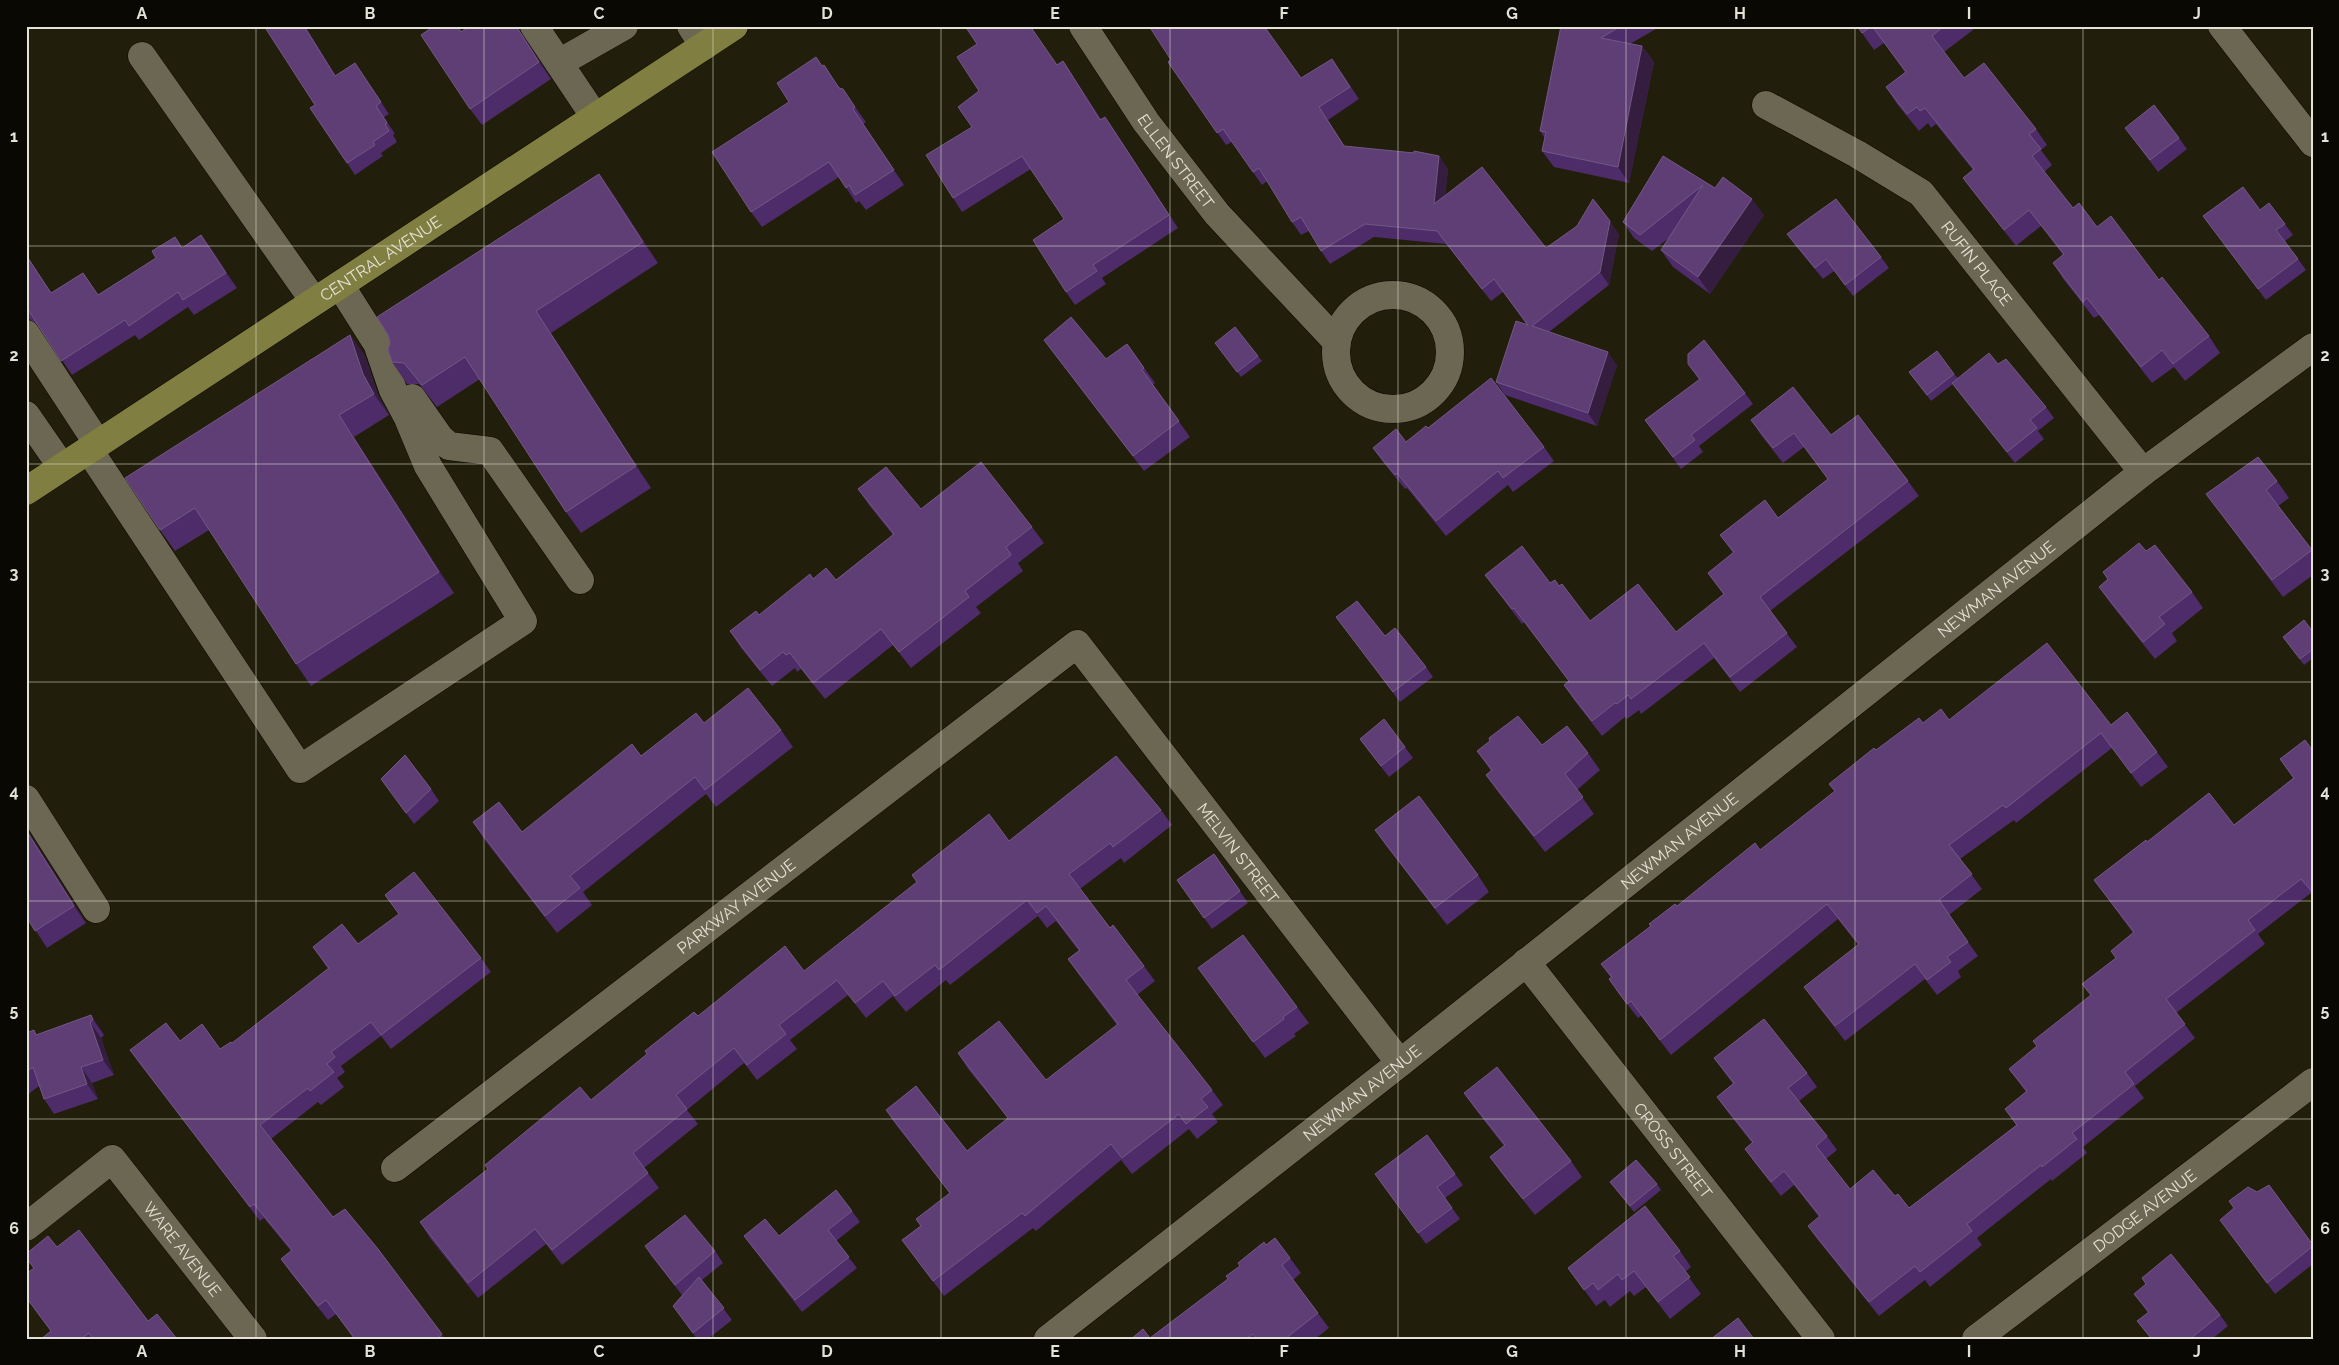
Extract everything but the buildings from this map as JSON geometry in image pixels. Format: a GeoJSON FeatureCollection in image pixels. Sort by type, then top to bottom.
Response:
{"type":"FeatureCollection","features":[{"type":"Feature","properties":{"kind":"main road","name":"CENTRAL AVENUE"},"geometry":{"type":"LineString","coordinates":[[26,491],[595,117],[697,36],[734,26]]}},
{"type":"Feature","properties":{"kind":"street"},"geometry":{"type":"LineString","coordinates":[[534,26],[595,117]]}},
{"type":"Feature","properties":{"kind":"street"},"geometry":{"type":"LineString","coordinates":[[559,64],[624,26]]}},
{"type":"Feature","properties":{"kind":"street","name":"ELLEN STREET"},"geometry":{"type":"LineString","coordinates":[[1084,26],[1146,122],[1217,214],[1284,283],[1336,342]]}},
{"type":"Feature","properties":{"kind":"street"},"geometry":{"type":"LineString","coordinates":[[2222,26],[2313,143]]}},
{"type":"Feature","properties":{"kind":"street"},"geometry":{"type":"LineString","coordinates":[[142,56],[314,302]]}},
{"type":"Feature","properties":{"kind":"street","name":"RUFIN PLACE"},"geometry":{"type":"LineString","coordinates":[[1766,105],[1857,154],[1922,193],[2144,472]]}},
{"type":"Feature","properties":{"kind":"street"},"geometry":{"type":"LineString","coordinates":[[340,285],[379,349],[440,438],[449,446],[490,451],[580,580]]}},
{"type":"Feature","properties":{"kind":"street"},"geometry":{"type":"LineString","coordinates":[[1381,295],[1404,295],[1424,303],[1440,319],[1450,339],[1450,362],[1442,383],[1426,399],[1406,408],[1383,408],[1362,400],[1346,385],[1337,364],[1336,342],[1344,320],[1361,304],[1381,295]]}},
{"type":"Feature","properties":{"kind":"street"},"geometry":{"type":"LineString","coordinates":[[26,334],[94,447],[300,769],[523,621],[428,466],[408,418],[393,390],[379,349]]}},
{"type":"Feature","properties":{"kind":"street","name":"NEWMAN AVENUE"},"geometry":{"type":"LineString","coordinates":[[1048,1339],[1400,1063],[2144,472],[2313,347]]}},
{"type":"Feature","properties":{"kind":"street"},"geometry":{"type":"LineString","coordinates":[[26,415],[62,467]]}},
{"type":"Feature","properties":{"kind":"street","name":"MELVIN STREET"},"geometry":{"type":"LineString","coordinates":[[1077,644],[1400,1063]]}},
{"type":"Feature","properties":{"kind":"street","name":"PARKWAY AVENUE"},"geometry":{"type":"LineString","coordinates":[[395,1168],[1077,644]]}},
{"type":"Feature","properties":{"kind":"street"},"geometry":{"type":"LineString","coordinates":[[26,800],[96,909]]}},
{"type":"Feature","properties":{"kind":"street","name":"CROSS STREET"},"geometry":{"type":"LineString","coordinates":[[1526,962],[1821,1339]]}},
{"type":"Feature","properties":{"kind":"street","name":"DODGE AVENUE"},"geometry":{"type":"LineString","coordinates":[[1976,1339],[2313,1082]]}},
{"type":"Feature","properties":{"kind":"street","name":"WARE AVENUE"},"geometry":{"type":"LineString","coordinates":[[26,1227],[112,1158],[253,1339]]}}]}
